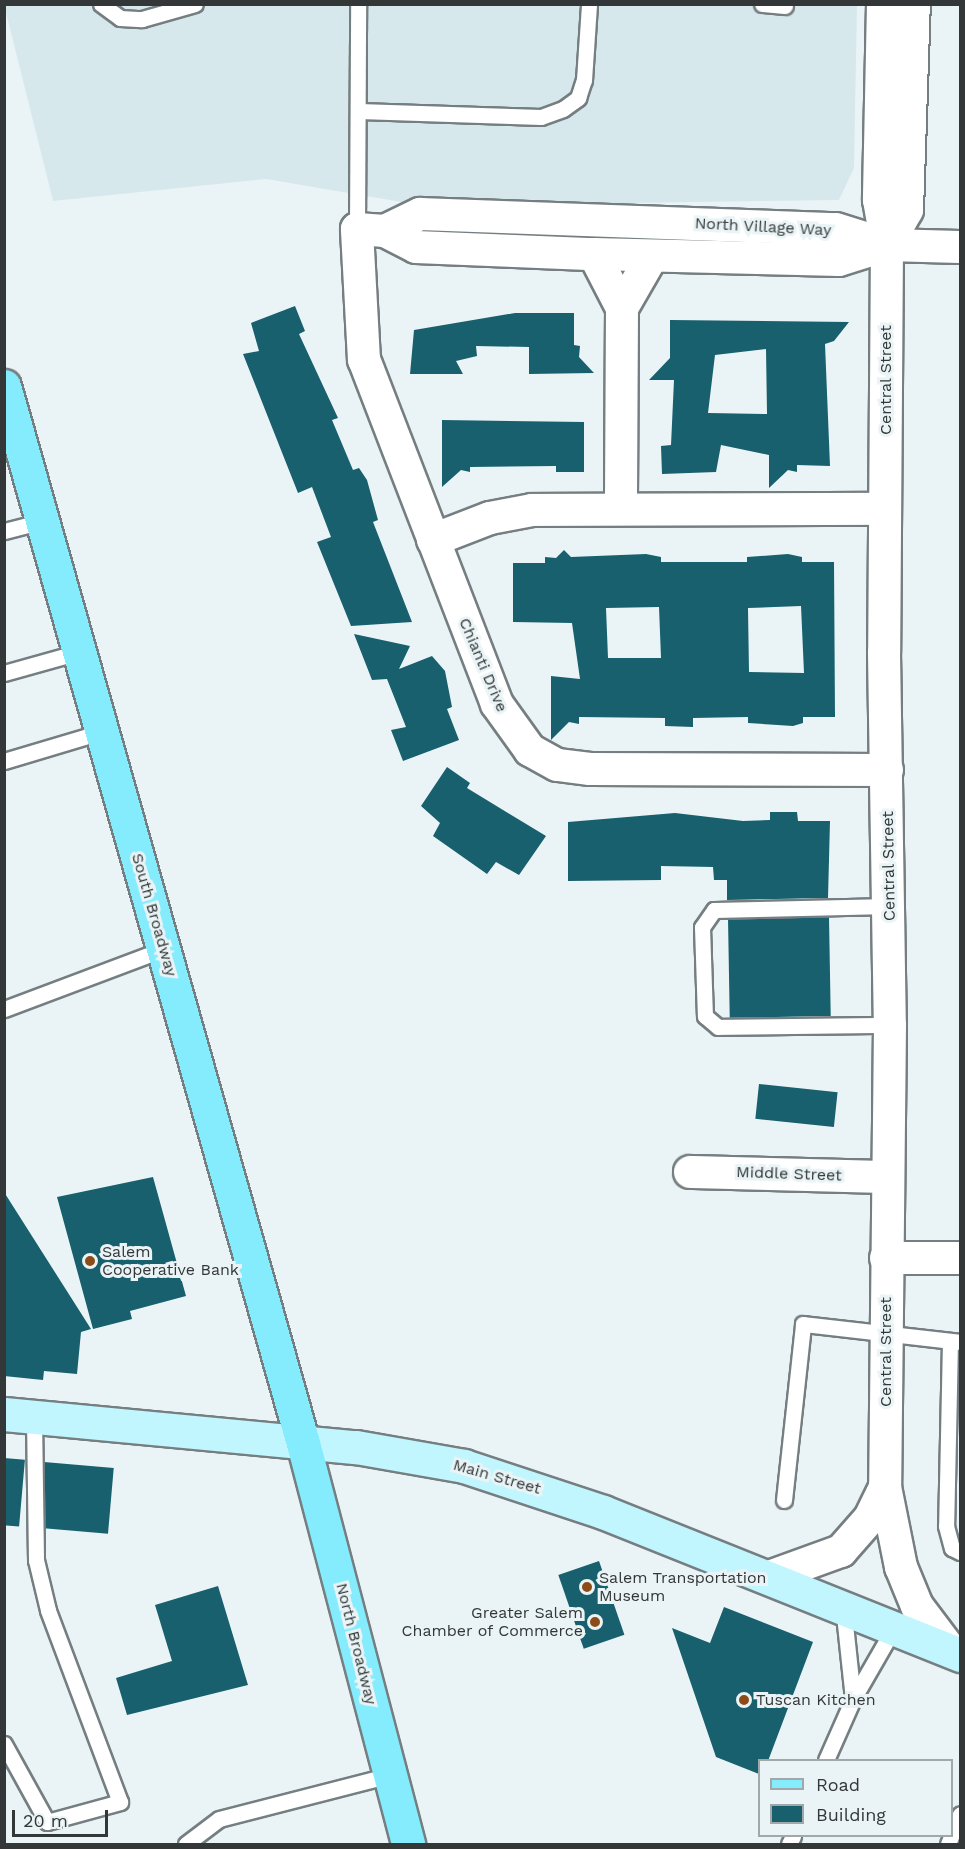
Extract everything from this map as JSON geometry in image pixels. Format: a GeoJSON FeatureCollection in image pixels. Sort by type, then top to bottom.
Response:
{"type":"FeatureCollection","features":[{"type":"Feature","properties":{"kind":"main road","name":"South Broadway"},"geometry":{"type":"LineString","coordinates":[[4,386],[303,1443]]}},
{"type":"Feature","properties":{"kind":"main road","name":"Main Street"},"geometry":{"type":"LineString","coordinates":[[19,1416],[418,1456],[518,1481],[895,1626],[956,1653]]}},
{"type":"Feature","properties":{"kind":"main road","name":"North Broadway"},"geometry":{"type":"LineString","coordinates":[[303,1443],[408,1845]]}},
{"type":"Feature","properties":{"kind":"street","name":"Central Street"},"geometry":{"type":"LineString","coordinates":[[883,4],[879,200],[887,245],[885,509],[890,906],[885,1487],[901,1567],[917,1606],[956,1653]]}},
{"type":"Feature","properties":{"kind":"street","name":"Central Street"},"geometry":{"type":"LineString","coordinates":[[887,245],[907,210],[914,4]]}},
{"type":"Feature","properties":{"kind":"street","name":"North Village Way"},"geometry":{"type":"LineString","coordinates":[[371,230],[420,214],[836,229],[887,245]]}},
{"type":"Feature","properties":{"kind":"street","name":"North Village Way"},"geometry":{"type":"LineString","coordinates":[[371,230],[416,247],[652,256],[839,260],[887,245]]}},
{"type":"Feature","properties":{"kind":"street","name":"Chianti Drive"},"geometry":{"type":"LineString","coordinates":[[371,230],[364,360],[497,704],[530,750],[557,765],[887,770]]}},
{"type":"Feature","properties":{"kind":"street"},"geometry":{"type":"LineString","coordinates":[[887,245],[960,247]]}},
{"type":"Feature","properties":{"kind":"street"},"geometry":{"type":"LineString","coordinates":[[594,254],[622,308],[621,509]]}},
{"type":"Feature","properties":{"kind":"street"},"geometry":{"type":"LineString","coordinates":[[622,308],[652,256]]}},
{"type":"Feature","properties":{"kind":"street"},"geometry":{"type":"LineString","coordinates":[[433,540],[490,518],[532,510],[885,509]]}},
{"type":"Feature","properties":{"kind":"street","name":"Middle Street"},"geometry":{"type":"LineString","coordinates":[[690,1173],[887,1177]]}},
{"type":"Feature","properties":{"kind":"street"},"geometry":{"type":"LineString","coordinates":[[886,1258],[960,1258]]}},
{"type":"Feature","properties":{"kind":"street","name":"Central Street"},"geometry":{"type":"LineString","coordinates":[[769,1577],[841,1551],[870,1518],[885,1487]]}},
{"type":"Feature","properties":{"kind":"lane"},"geometry":{"type":"LineString","coordinates":[[101,4],[120,18],[142,19],[195,4]]}},
{"type":"Feature","properties":{"kind":"lane"},"geometry":{"type":"LineString","coordinates":[[358,4],[359,111],[371,230]]}},
{"type":"Feature","properties":{"kind":"lane"},"geometry":{"type":"LineString","coordinates":[[359,111],[542,117],[563,109],[578,98],[584,80],[589,4]]}},
{"type":"Feature","properties":{"kind":"lane"},"geometry":{"type":"LineString","coordinates":[[762,4],[784,6]]}},
{"type":"Feature","properties":{"kind":"lane"},"geometry":{"type":"LineString","coordinates":[[4,531],[43,521]]}},
{"type":"Feature","properties":{"kind":"lane"},"geometry":{"type":"LineString","coordinates":[[4,673],[79,652]]}},
{"type":"Feature","properties":{"kind":"lane"},"geometry":{"type":"LineString","coordinates":[[4,761],[101,732]]}},
{"type":"Feature","properties":{"kind":"lane"},"geometry":{"type":"LineString","coordinates":[[890,906],[714,910],[702,927],[705,1016],[718,1027],[890,1025]]}},
{"type":"Feature","properties":{"kind":"lane"},"geometry":{"type":"LineString","coordinates":[[4,1009],[164,949]]}},
{"type":"Feature","properties":{"kind":"lane"},"geometry":{"type":"LineString","coordinates":[[784,1500],[803,1324],[955,1342],[945,1526],[952,1548],[960,1552]]}},
{"type":"Feature","properties":{"kind":"lane"},"geometry":{"type":"LineString","coordinates":[[4,1744],[47,1822],[120,1802],[48,1610],[36,1560],[19,1416]]}},
{"type":"Feature","properties":{"kind":"lane"},"geometry":{"type":"LineString","coordinates":[[843,1606],[853,1699]]}},
{"type":"Feature","properties":{"kind":"lane"},"geometry":{"type":"LineString","coordinates":[[827,1759],[853,1699],[895,1626]]}},
{"type":"Feature","properties":{"kind":"lane"},"geometry":{"type":"LineString","coordinates":[[186,1845],[219,1819],[390,1775]]}},
{"type":"Feature","properties":{"kind":"lane"},"geometry":{"type":"LineString","coordinates":[[953,1832],[960,1814]]}},
{"type":"Feature","properties":{"kind":"shaded area"},"geometry":{"type":"Polygon","coordinates":[[[4,5],[857,5],[854,168],[839,200],[425,206],[266,179],[53,201],[4,5]]]}},
{"type":"Feature","properties":{"kind":"building"},"geometry":{"type":"Polygon","coordinates":[[[295,306],[305,331],[299,334],[338,418],[332,420],[353,470],[359,468],[367,480],[378,520],[373,522],[412,622],[351,626],[317,542],[331,537],[312,487],[298,493],[243,354],[259,351],[251,323],[295,306]]]}},
{"type":"Feature","properties":{"kind":"building"},"geometry":{"type":"Polygon","coordinates":[[[515,313],[574,313],[574,345],[580,346],[579,357],[594,373],[529,374],[529,347],[476,346],[477,356],[456,361],[463,374],[410,374],[414,330],[515,313]]]}},
{"type":"Feature","properties":{"kind":"building"},"geometry":{"type":"Polygon","coordinates":[[[670,320],[849,322],[834,341],[825,344],[830,466],[797,465],[797,472],[788,470],[769,488],[769,455],[721,445],[716,472],[662,474],[661,446],[671,445],[674,380],[649,380],[670,358],[670,320]],[[766,349],[715,355],[708,413],[767,414],[766,349]]]}},
{"type":"Feature","properties":{"kind":"building"},"geometry":{"type":"Polygon","coordinates":[[[442,420],[584,422],[584,472],[556,472],[556,466],[470,467],[470,472],[461,470],[442,487],[442,420]]]}},
{"type":"Feature","properties":{"kind":"building"},"geometry":{"type":"Polygon","coordinates":[[[564,550],[571,557],[646,554],[661,557],[661,562],[747,562],[747,557],[788,554],[802,557],[802,562],[834,562],[835,717],[803,717],[803,723],[793,726],[748,723],[748,717],[693,718],[693,727],[665,726],[665,718],[579,717],[579,724],[569,722],[551,740],[551,676],[580,679],[572,623],[513,622],[513,563],[545,563],[545,557],[556,558],[564,550]],[[801,606],[748,608],[749,672],[804,673],[801,606]],[[659,607],[606,608],[608,658],[661,658],[659,607]]]}},
{"type":"Feature","properties":{"kind":"building"},"geometry":{"type":"Polygon","coordinates":[[[354,634],[410,646],[399,669],[432,656],[445,671],[452,707],[447,709],[459,740],[403,761],[391,730],[406,727],[387,679],[372,680],[354,634]]]}},
{"type":"Feature","properties":{"kind":"building"},"geometry":{"type":"Polygon","coordinates":[[[447,767],[470,783],[467,788],[546,836],[519,875],[496,862],[487,874],[433,836],[440,823],[421,806],[447,767]]]}},
{"type":"Feature","properties":{"kind":"building"},"geometry":{"type":"Polygon","coordinates":[[[770,812],[797,812],[798,821],[830,821],[828,898],[727,900],[727,880],[714,880],[713,867],[661,866],[661,880],[568,881],[568,822],[675,813],[743,821],[770,820],[770,812]]]}},
{"type":"Feature","properties":{"kind":"building"},"geometry":{"type":"Polygon","coordinates":[[[829,917],[831,1016],[730,1018],[728,919],[829,917]]]}},
{"type":"Feature","properties":{"kind":"building"},"geometry":{"type":"Polygon","coordinates":[[[759,1084],[838,1092],[834,1127],[755,1119],[759,1084]]]}},
{"type":"Feature","properties":{"kind":"building"},"geometry":{"type":"Polygon","coordinates":[[[153,1177],[186,1296],[130,1311],[132,1319],[93,1329],[57,1197],[153,1177]]]}},
{"type":"Feature","properties":{"kind":"building"},"geometry":{"type":"Polygon","coordinates":[[[4,1192],[91,1329],[81,1332],[77,1374],[44,1371],[43,1380],[4,1376],[4,1192]]]}},
{"type":"Feature","properties":{"kind":"building"},"geometry":{"type":"Polygon","coordinates":[[[4,1458],[25,1460],[19,1527],[4,1525],[4,1458]]]}},
{"type":"Feature","properties":{"kind":"building"},"geometry":{"type":"Polygon","coordinates":[[[44,1462],[114,1468],[108,1534],[38,1528],[44,1462]]]}},
{"type":"Feature","properties":{"kind":"building"},"geometry":{"type":"Polygon","coordinates":[[[599,1561],[624,1635],[584,1649],[558,1575],[599,1561]]]}},
{"type":"Feature","properties":{"kind":"building"},"geometry":{"type":"Polygon","coordinates":[[[218,1586],[248,1685],[127,1715],[116,1678],[172,1661],[155,1605],[218,1586]]]}},
{"type":"Feature","properties":{"kind":"building","name":"Tuscan Kitchen"},"geometry":{"type":"Polygon","coordinates":[[[724,1607],[813,1642],[769,1759],[758,1759],[758,1774],[716,1757],[672,1628],[710,1643],[724,1607]]]}},
{"type":"Feature","properties":{"kind":"place","name":"Salem Cooperative Bank"},"geometry":{"type":"Point","coordinates":[90,1261]}},
{"type":"Feature","properties":{"kind":"place","name":"Salem Transportation Museum"},"geometry":{"type":"Point","coordinates":[587,1587]}},
{"type":"Feature","properties":{"kind":"place","name":"Greater Salem Chamber of Commerce"},"geometry":{"type":"Point","coordinates":[595,1622]}},
{"type":"Feature","properties":{"kind":"place","name":"Tuscan Kitchen"},"geometry":{"type":"Point","coordinates":[744,1700]}}]}
